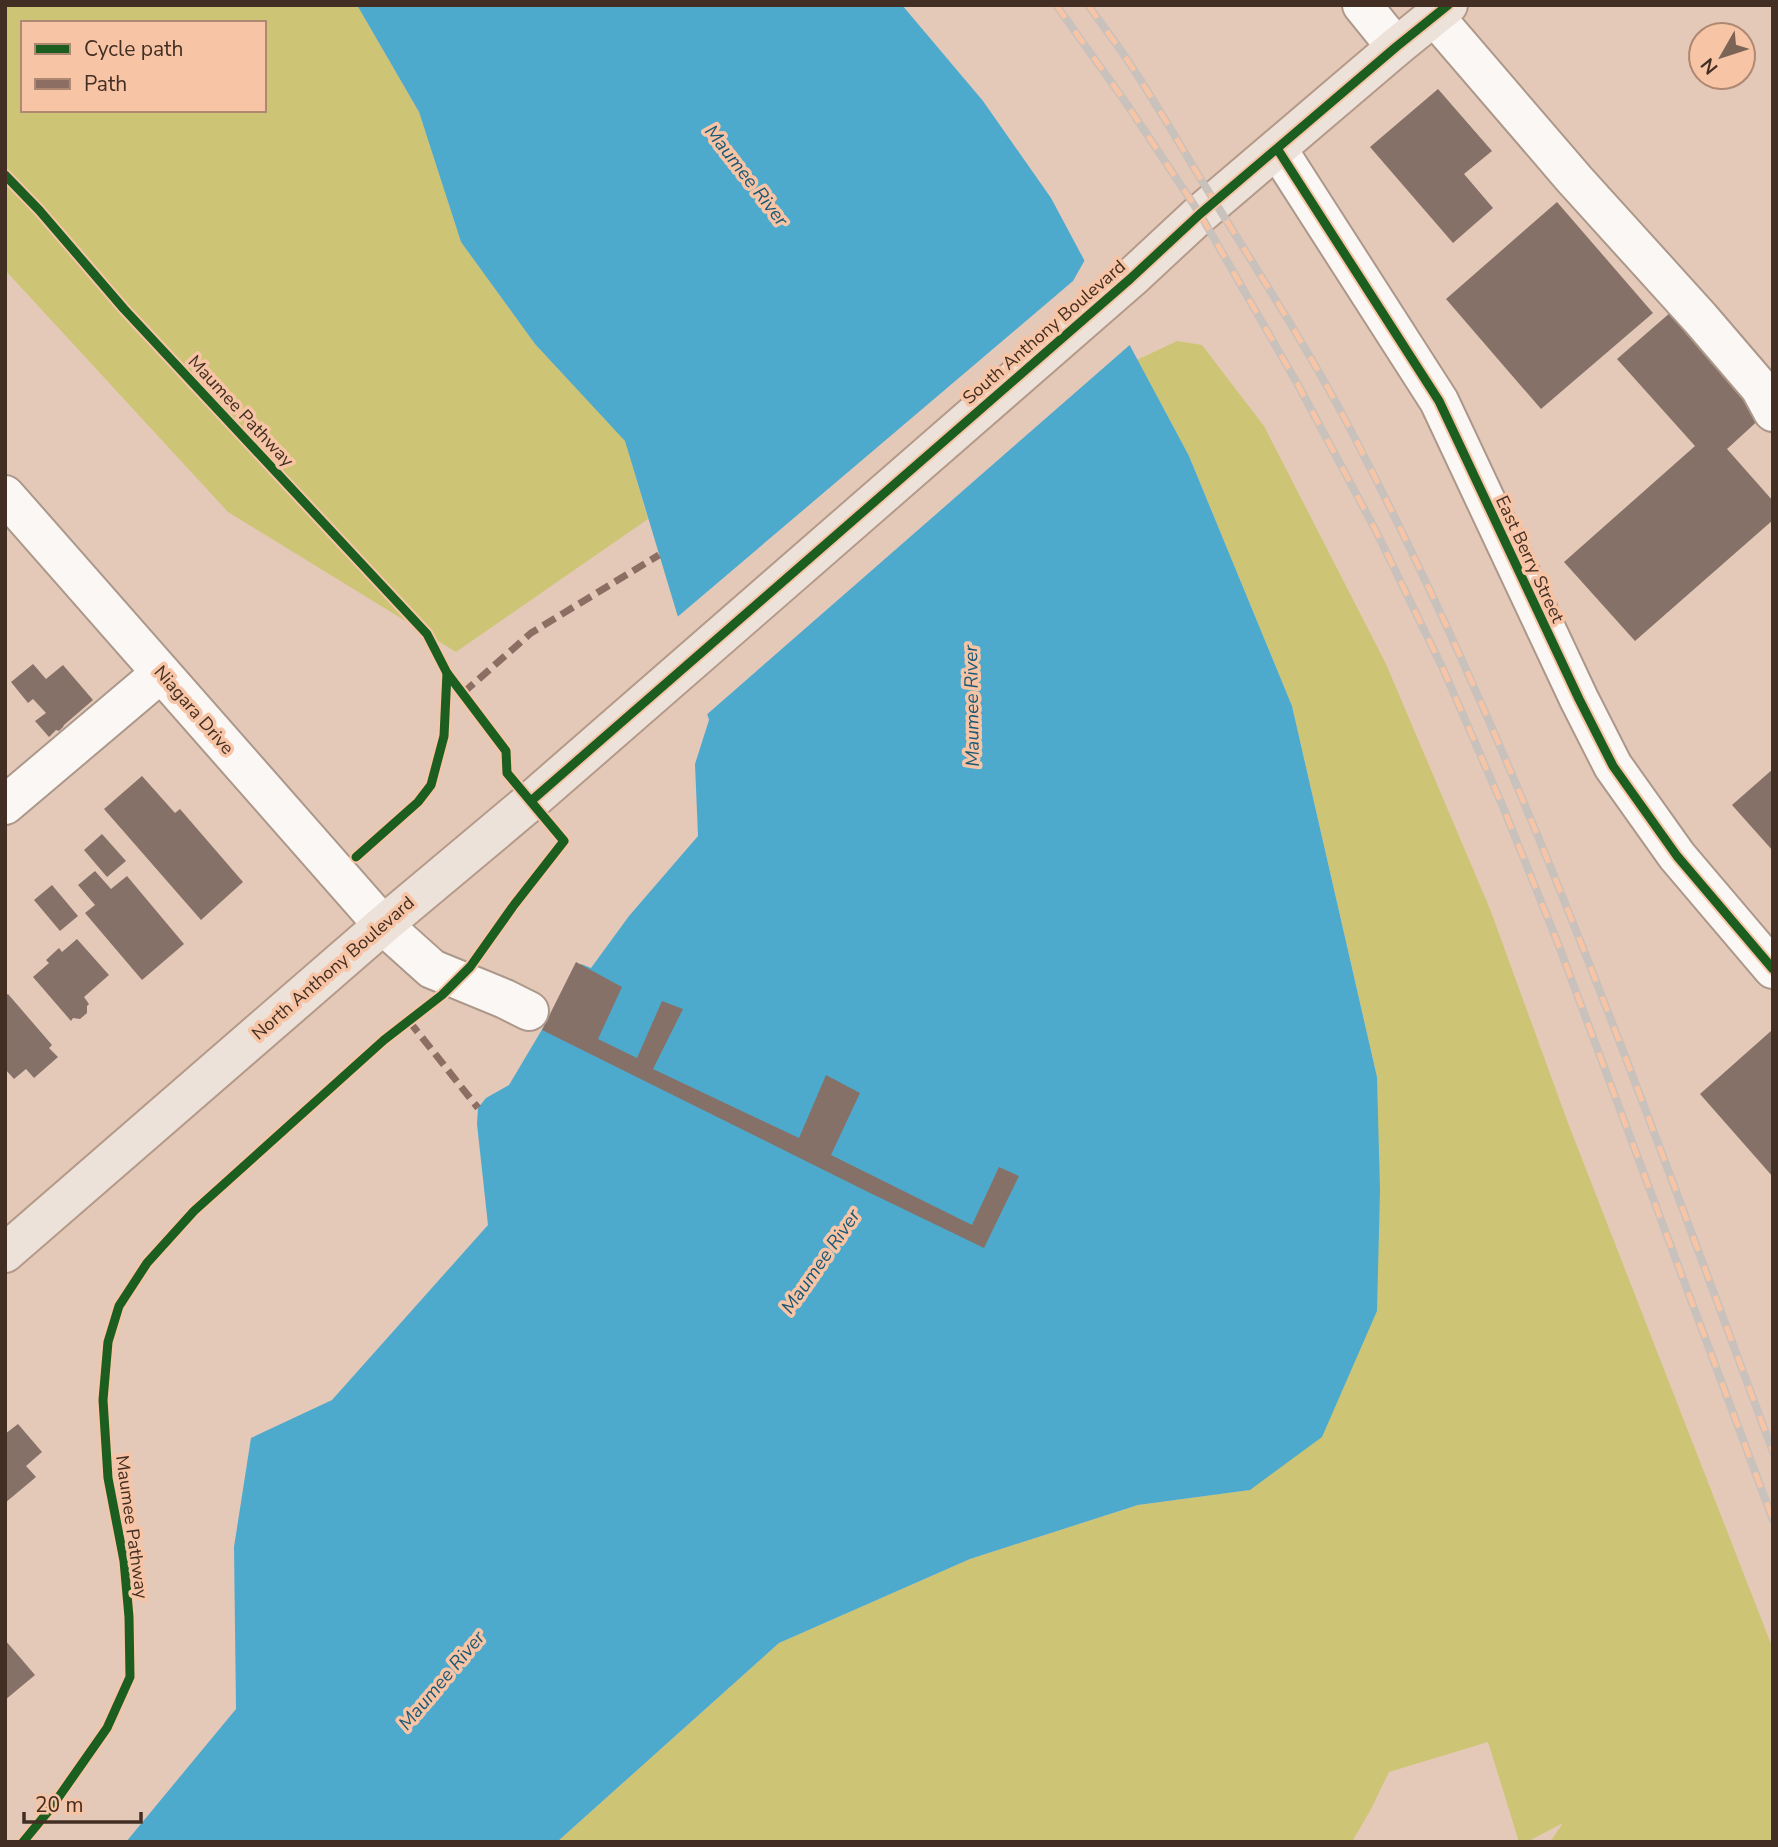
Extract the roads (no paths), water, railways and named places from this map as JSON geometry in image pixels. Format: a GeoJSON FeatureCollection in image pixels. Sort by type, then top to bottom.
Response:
{"type":"FeatureCollection","features":[{"type":"Feature","properties":{"kind":"main road","name":"South Anthony Boulevard"},"geometry":{"type":"LineString","coordinates":[[662,685],[1130,279],[1200,214],[1442,11]]}},
{"type":"Feature","properties":{"kind":"main road","name":"North Anthony Boulevard"},"geometry":{"type":"LineString","coordinates":[[5,1253],[662,685]]}},
{"type":"Feature","properties":{"kind":"street"},"geometry":{"type":"LineString","coordinates":[[1367,7],[1396,47]]}},
{"type":"Feature","properties":{"kind":"street"},"geometry":{"type":"LineString","coordinates":[[1442,11],[1575,180],[1760,388],[1773,412]]}},
{"type":"Feature","properties":{"kind":"street","name":"East Berry Street"},"geometry":{"type":"LineString","coordinates":[[1278,150],[1439,401],[1579,699],[1614,766],[1677,856],[1773,969]]}},
{"type":"Feature","properties":{"kind":"street","name":"Niagara Drive"},"geometry":{"type":"LineString","coordinates":[[5,495],[383,925],[432,969],[529,1011]]}},
{"type":"Feature","properties":{"kind":"street"},"geometry":{"type":"LineString","coordinates":[[5,805],[161,673]]}},
{"type":"Feature","properties":{"kind":"water","name":"Maumee River"},"geometry":{"type":"Polygon","coordinates":[[[357,5],[902,5],[983,101],[1051,198],[1189,456],[1292,706],[1377,1077],[1380,1191],[1377,1311],[1322,1437],[1250,1490],[1138,1505],[970,1559],[779,1643],[557,1842],[126,1842],[236,1709],[234,1547],[251,1438],[332,1400],[488,1225],[477,1124],[478,1108],[486,1098],[509,1085],[581,964],[591,968],[629,916],[698,836],[695,764],[709,720],[625,441],[535,344],[461,242],[419,112],[357,5]]]}},
{"type":"Feature","properties":{"kind":"railway"},"geometry":{"type":"LineString","coordinates":[[1056,5],[1200,214],[1297,383],[1376,531],[1444,671],[1559,946],[1773,1520]]}},
{"type":"Feature","properties":{"kind":"railway"},"geometry":{"type":"LineString","coordinates":[[1088,5],[1141,81],[1300,339],[1347,423],[1410,548],[1524,802],[1576,931],[1773,1452]]}}]}
